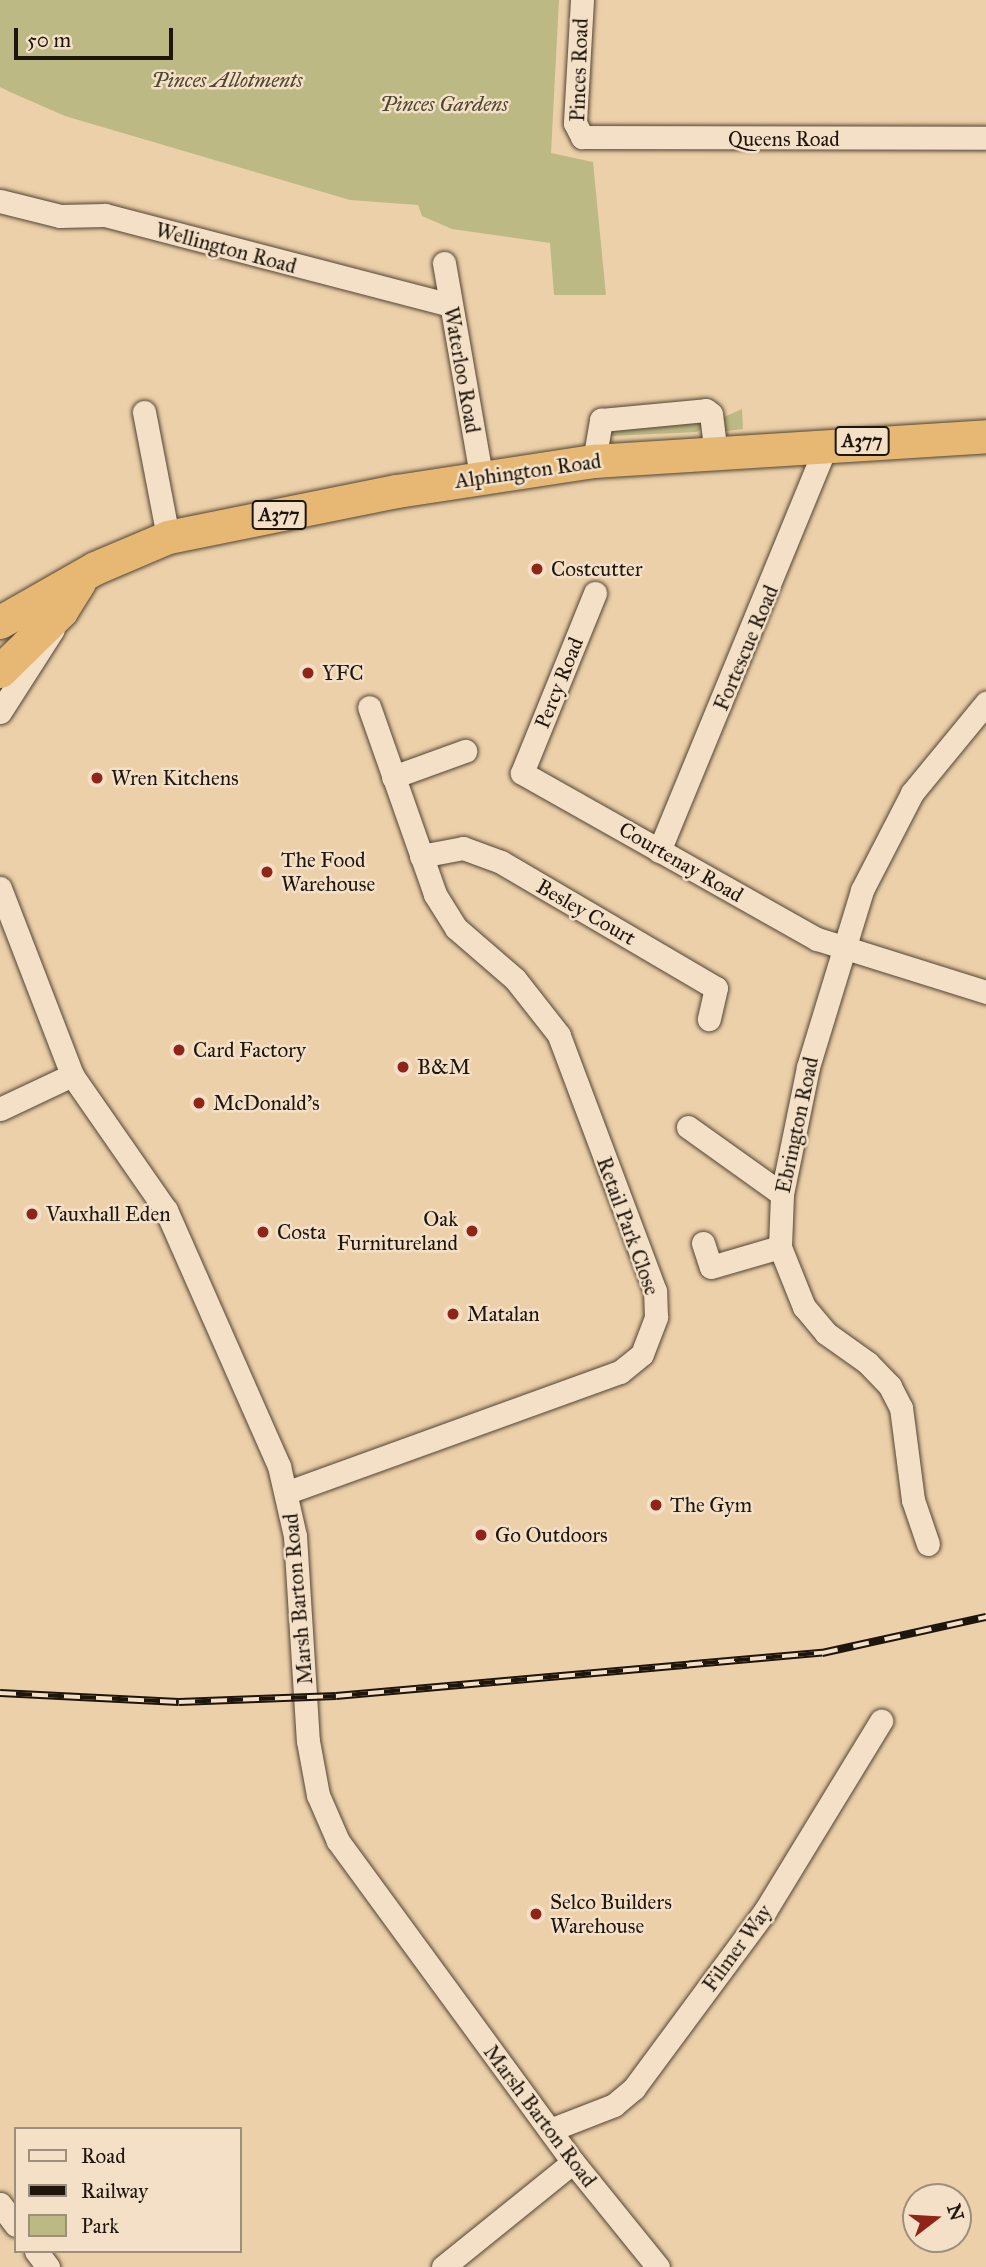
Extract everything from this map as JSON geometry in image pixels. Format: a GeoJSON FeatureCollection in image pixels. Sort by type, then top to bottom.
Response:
{"type":"FeatureCollection","features":[{"type":"Feature","properties":{"kind":"highway","name":"Alphington Road"},"geometry":{"type":"LineString","coordinates":[[0,622],[84,575],[169,537],[481,477],[594,461],[827,444],[986,436]]}},
{"type":"Feature","properties":{"kind":"highway"},"geometry":{"type":"LineString","coordinates":[[0,671],[61,611],[84,575]]}},
{"type":"Feature","properties":{"kind":"street","name":"Pinces Road"},"geometry":{"type":"LineString","coordinates":[[582,0],[575,123],[582,137]]}},
{"type":"Feature","properties":{"kind":"street","name":"Queens Road"},"geometry":{"type":"LineString","coordinates":[[582,137],[986,138]]}},
{"type":"Feature","properties":{"kind":"street","name":"Wellington Road"},"geometry":{"type":"LineString","coordinates":[[0,201],[60,216],[105,215],[450,305]]}},
{"type":"Feature","properties":{"kind":"street","name":"Waterloo Road"},"geometry":{"type":"LineString","coordinates":[[444,263],[481,477]]}},
{"type":"Feature","properties":{"kind":"street"},"geometry":{"type":"LineString","coordinates":[[144,412],[169,537]]}},
{"type":"Feature","properties":{"kind":"street","name":"Fortescue Road"},"geometry":{"type":"LineString","coordinates":[[659,851],[827,444]]}},
{"type":"Feature","properties":{"kind":"street","name":"Percy Road"},"geometry":{"type":"LineString","coordinates":[[522,773],[595,593]]}},
{"type":"Feature","properties":{"kind":"street"},"geometry":{"type":"LineString","coordinates":[[0,712],[47,644],[61,611]]}},
{"type":"Feature","properties":{"kind":"street","name":"Ebrington Road"},"geometry":{"type":"LineString","coordinates":[[928,1544],[913,1500],[907,1434],[897,1397],[868,1363],[817,1325],[788,1275],[780,1247],[782,1194],[808,1067],[842,948],[862,890],[899,815],[986,702]]}},
{"type":"Feature","properties":{"kind":"street","name":"Retail Park Close"},"geometry":{"type":"LineString","coordinates":[[288,1492],[620,1372],[642,1354],[653,1330],[655,1291],[559,1035],[515,979],[456,928],[435,894],[369,707]]}},
{"type":"Feature","properties":{"kind":"street"},"geometry":{"type":"LineString","coordinates":[[393,776],[465,751]]}},
{"type":"Feature","properties":{"kind":"street","name":"Courtenay Road"},"geometry":{"type":"LineString","coordinates":[[522,773],[817,939],[986,992]]}},
{"type":"Feature","properties":{"kind":"street","name":"Besley Court"},"geometry":{"type":"LineString","coordinates":[[421,856],[463,848],[501,862],[716,988],[709,1019]]}},
{"type":"Feature","properties":{"kind":"street","name":"Marsh Barton Road"},"geometry":{"type":"LineString","coordinates":[[0,888],[72,1074],[166,1210],[288,1492],[308,1741],[325,1815],[381,1904],[573,2162],[658,2267]]}},
{"type":"Feature","properties":{"kind":"street"},"geometry":{"type":"LineString","coordinates":[[0,1108],[72,1074]]}},
{"type":"Feature","properties":{"kind":"street"},"geometry":{"type":"LineString","coordinates":[[688,1127],[782,1194]]}},
{"type":"Feature","properties":{"kind":"street"},"geometry":{"type":"LineString","coordinates":[[703,1243],[711,1267],[780,1247]]}},
{"type":"Feature","properties":{"kind":"street","name":"Filmer Way"},"geometry":{"type":"LineString","coordinates":[[550,2130],[614,2105],[634,2088],[765,1911],[881,1721]]}},
{"type":"Feature","properties":{"kind":"street"},"geometry":{"type":"LineString","coordinates":[[443,2267],[573,2162]]}},
{"type":"Feature","properties":{"kind":"street"},"geometry":{"type":"LineString","coordinates":[[0,2204],[14,2222]]}},
{"type":"Feature","properties":{"kind":"green space"},"geometry":{"type":"Polygon","coordinates":[[[0,0],[559,0],[551,153],[593,162],[606,295],[554,295],[550,243],[452,229],[422,216],[418,205],[350,200],[65,116],[10,92],[0,87],[0,0]]]}},
{"type":"Feature","properties":{"kind":"green space"},"geometry":{"type":"Polygon","coordinates":[[[742,409],[743,429],[720,432],[722,418],[742,409]]]}},
{"type":"Feature","properties":{"kind":"green space"},"geometry":{"type":"Polygon","coordinates":[[[701,420],[704,426],[697,432],[610,436],[609,426],[701,420]]]}},
{"type":"Feature","properties":{"kind":"railway"},"geometry":{"type":"LineString","coordinates":[[0,1693],[179,1702],[336,1696],[822,1653],[986,1617]]}},
{"type":"Feature","properties":{"kind":"place","name":"Costcutter"},"geometry":{"type":"Point","coordinates":[537,569]}},
{"type":"Feature","properties":{"kind":"place","name":"YFC"},"geometry":{"type":"Point","coordinates":[308,673]}},
{"type":"Feature","properties":{"kind":"place","name":"Wren Kitchens"},"geometry":{"type":"Point","coordinates":[97,778]}},
{"type":"Feature","properties":{"kind":"place","name":"The Food Warehouse"},"geometry":{"type":"Point","coordinates":[267,872]}},
{"type":"Feature","properties":{"kind":"place","name":"Card Factory"},"geometry":{"type":"Point","coordinates":[179,1050]}},
{"type":"Feature","properties":{"kind":"place","name":"B&M"},"geometry":{"type":"Point","coordinates":[403,1067]}},
{"type":"Feature","properties":{"kind":"place","name":"McDonald's"},"geometry":{"type":"Point","coordinates":[199,1103]}},
{"type":"Feature","properties":{"kind":"place","name":"Vauxhall Eden"},"geometry":{"type":"Point","coordinates":[32,1214]}},
{"type":"Feature","properties":{"kind":"place","name":"Oak Furnitureland"},"geometry":{"type":"Point","coordinates":[472,1231]}},
{"type":"Feature","properties":{"kind":"place","name":"Costa"},"geometry":{"type":"Point","coordinates":[263,1232]}},
{"type":"Feature","properties":{"kind":"place","name":"Matalan"},"geometry":{"type":"Point","coordinates":[453,1314]}},
{"type":"Feature","properties":{"kind":"place","name":"The Gym"},"geometry":{"type":"Point","coordinates":[656,1505]}},
{"type":"Feature","properties":{"kind":"place","name":"Go Outdoors"},"geometry":{"type":"Point","coordinates":[481,1535]}},
{"type":"Feature","properties":{"kind":"place","name":"Selco Builders Warehouse"},"geometry":{"type":"Point","coordinates":[536,1914]}},
{"type":"Feature","properties":{"kind":"park label","name":"Pinces Allotments"},"geometry":{"type":"Point","coordinates":[227,80]}},
{"type":"Feature","properties":{"kind":"park label","name":"Pinces Gardens"},"geometry":{"type":"Point","coordinates":[444,104]}}]}
